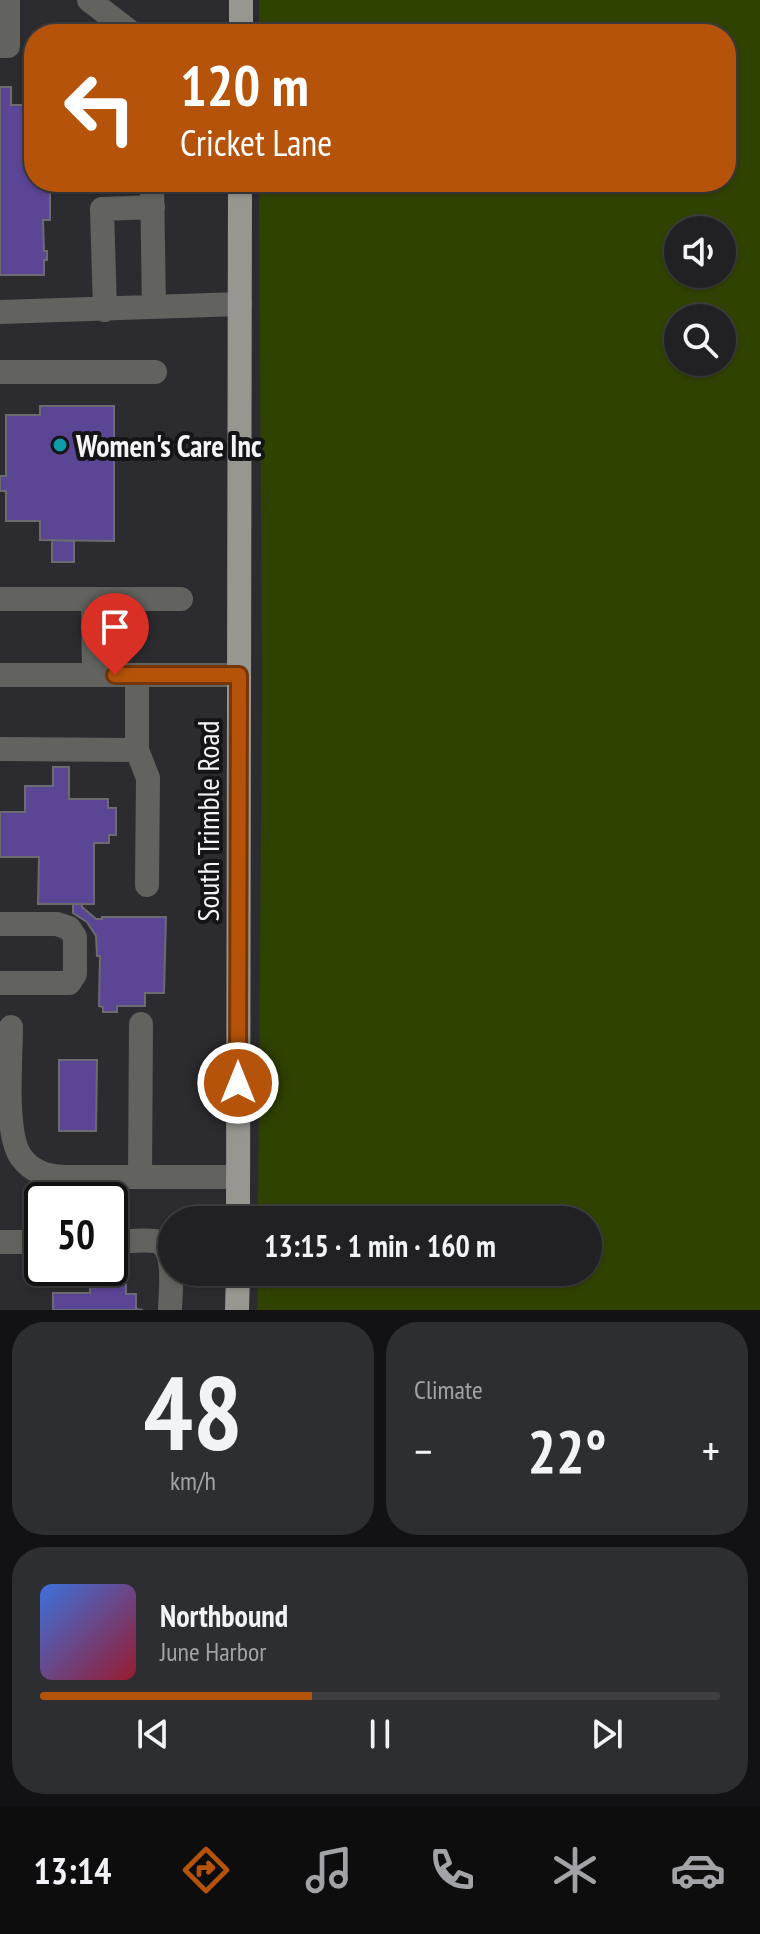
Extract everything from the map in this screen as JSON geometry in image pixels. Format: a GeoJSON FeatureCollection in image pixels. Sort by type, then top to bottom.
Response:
{"type":"FeatureCollection","features":[{"type":"Feature","properties":{"kind":"main road"},"geometry":{"type":"LineString","coordinates":[[241,0],[241,24]]}},
{"type":"Feature","properties":{"kind":"main road","name":"South Trimble Road"},"geometry":{"type":"LineString","coordinates":[[238,1206],[240,192]]}},
{"type":"Feature","properties":{"kind":"main road"},"geometry":{"type":"LineString","coordinates":[[237,1310],[238,1286]]}},
{"type":"Feature","properties":{"kind":"street"},"geometry":{"type":"LineString","coordinates":[[0,46],[8,46],[8,0]]}},
{"type":"Feature","properties":{"kind":"street"},"geometry":{"type":"LineString","coordinates":[[152,192],[154,307]]}},
{"type":"Feature","properties":{"kind":"street"},"geometry":{"type":"LineString","coordinates":[[105,310],[102,209],[153,207]]}},
{"type":"Feature","properties":{"kind":"street"},"geometry":{"type":"LineString","coordinates":[[0,312],[240,304]]}},
{"type":"Feature","properties":{"kind":"street"},"geometry":{"type":"LineString","coordinates":[[0,372],[155,372]]}},
{"type":"Feature","properties":{"kind":"street"},"geometry":{"type":"LineString","coordinates":[[0,599],[181,599]]}},
{"type":"Feature","properties":{"kind":"street"},"geometry":{"type":"LineString","coordinates":[[93,599],[94,675]]}},
{"type":"Feature","properties":{"kind":"street"},"geometry":{"type":"LineString","coordinates":[[0,675],[239,675]]}},
{"type":"Feature","properties":{"kind":"street"},"geometry":{"type":"LineString","coordinates":[[137,675],[137,750],[148,778],[147,885]]}},
{"type":"Feature","properties":{"kind":"street"},"geometry":{"type":"LineString","coordinates":[[0,749],[137,750]]}},
{"type":"Feature","properties":{"kind":"street"},"geometry":{"type":"LineString","coordinates":[[0,924],[57,924],[69,928],[75,937],[75,974],[69,983],[0,983]]}},
{"type":"Feature","properties":{"kind":"street"},"geometry":{"type":"LineString","coordinates":[[140,1177],[141,1024]]}},
{"type":"Feature","properties":{"kind":"street"},"geometry":{"type":"LineString","coordinates":[[11,1027],[11,1123],[14,1142],[21,1157],[32,1169],[45,1175],[238,1177]]}},
{"type":"Feature","properties":{"kind":"street"},"geometry":{"type":"LineString","coordinates":[[128,1242],[157,1241],[170,1255],[170,1310]]}},
{"type":"Feature","properties":{"kind":"street"},"geometry":{"type":"LineString","coordinates":[[0,1242],[24,1242]]}},
{"type":"Feature","properties":{"kind":"green space"},"geometry":{"type":"Polygon","coordinates":[[[259,0],[760,0],[760,1310],[257,1310],[258,1286],[602,1286],[602,1206],[258,1206],[262,691],[259,192],[736,192],[736,24],[259,24],[259,0]]]}},
{"type":"Feature","properties":{"kind":"building"},"geometry":{"type":"Polygon","coordinates":[[[0,87],[11,87],[11,105],[24,105],[24,192],[50,192],[50,220],[43,220],[44,251],[47,251],[44,275],[0,275],[0,87]]]}},
{"type":"Feature","properties":{"kind":"building","name":"Women's Care Inc"},"geometry":{"type":"Polygon","coordinates":[[[40,406],[114,406],[114,541],[40,540],[40,521],[6,521],[6,491],[0,491],[0,476],[6,476],[6,415],[40,415],[40,406]]]}},
{"type":"Feature","properties":{"kind":"building"},"geometry":{"type":"Polygon","coordinates":[[[52,540],[74,541],[74,562],[52,562],[52,540]]]}},
{"type":"Feature","properties":{"kind":"building"},"geometry":{"type":"Polygon","coordinates":[[[53,767],[69,767],[69,799],[108,799],[108,808],[116,808],[116,835],[109,835],[109,843],[94,843],[94,904],[38,904],[39,857],[0,857],[0,812],[25,812],[25,786],[53,786],[53,767]]]}},
{"type":"Feature","properties":{"kind":"building"},"geometry":{"type":"Polygon","coordinates":[[[73,904],[82,904],[96,919],[166,917],[164,993],[145,993],[145,1006],[117,1006],[117,1012],[103,1012],[103,1007],[99,1006],[100,956],[97,956],[96,936],[87,922],[73,913],[73,904]]]}},
{"type":"Feature","properties":{"kind":"building"},"geometry":{"type":"Polygon","coordinates":[[[59,1060],[97,1060],[96,1131],[59,1131],[59,1060]]]}},
{"type":"Feature","properties":{"kind":"building"},"geometry":{"type":"Polygon","coordinates":[[[90,1286],[126,1286],[126,1294],[136,1294],[136,1309],[143,1310],[53,1310],[53,1293],[90,1293],[90,1286]]]}},
{"type":"Feature","properties":{"kind":"place","name":"Women's Care Inc"},"geometry":{"type":"Point","coordinates":[60,445]}},
{"type":"Feature","properties":{"kind":"route"},"geometry":{"type":"LineString","coordinates":[[115,675],[239,675],[238,1083]]}}]}
